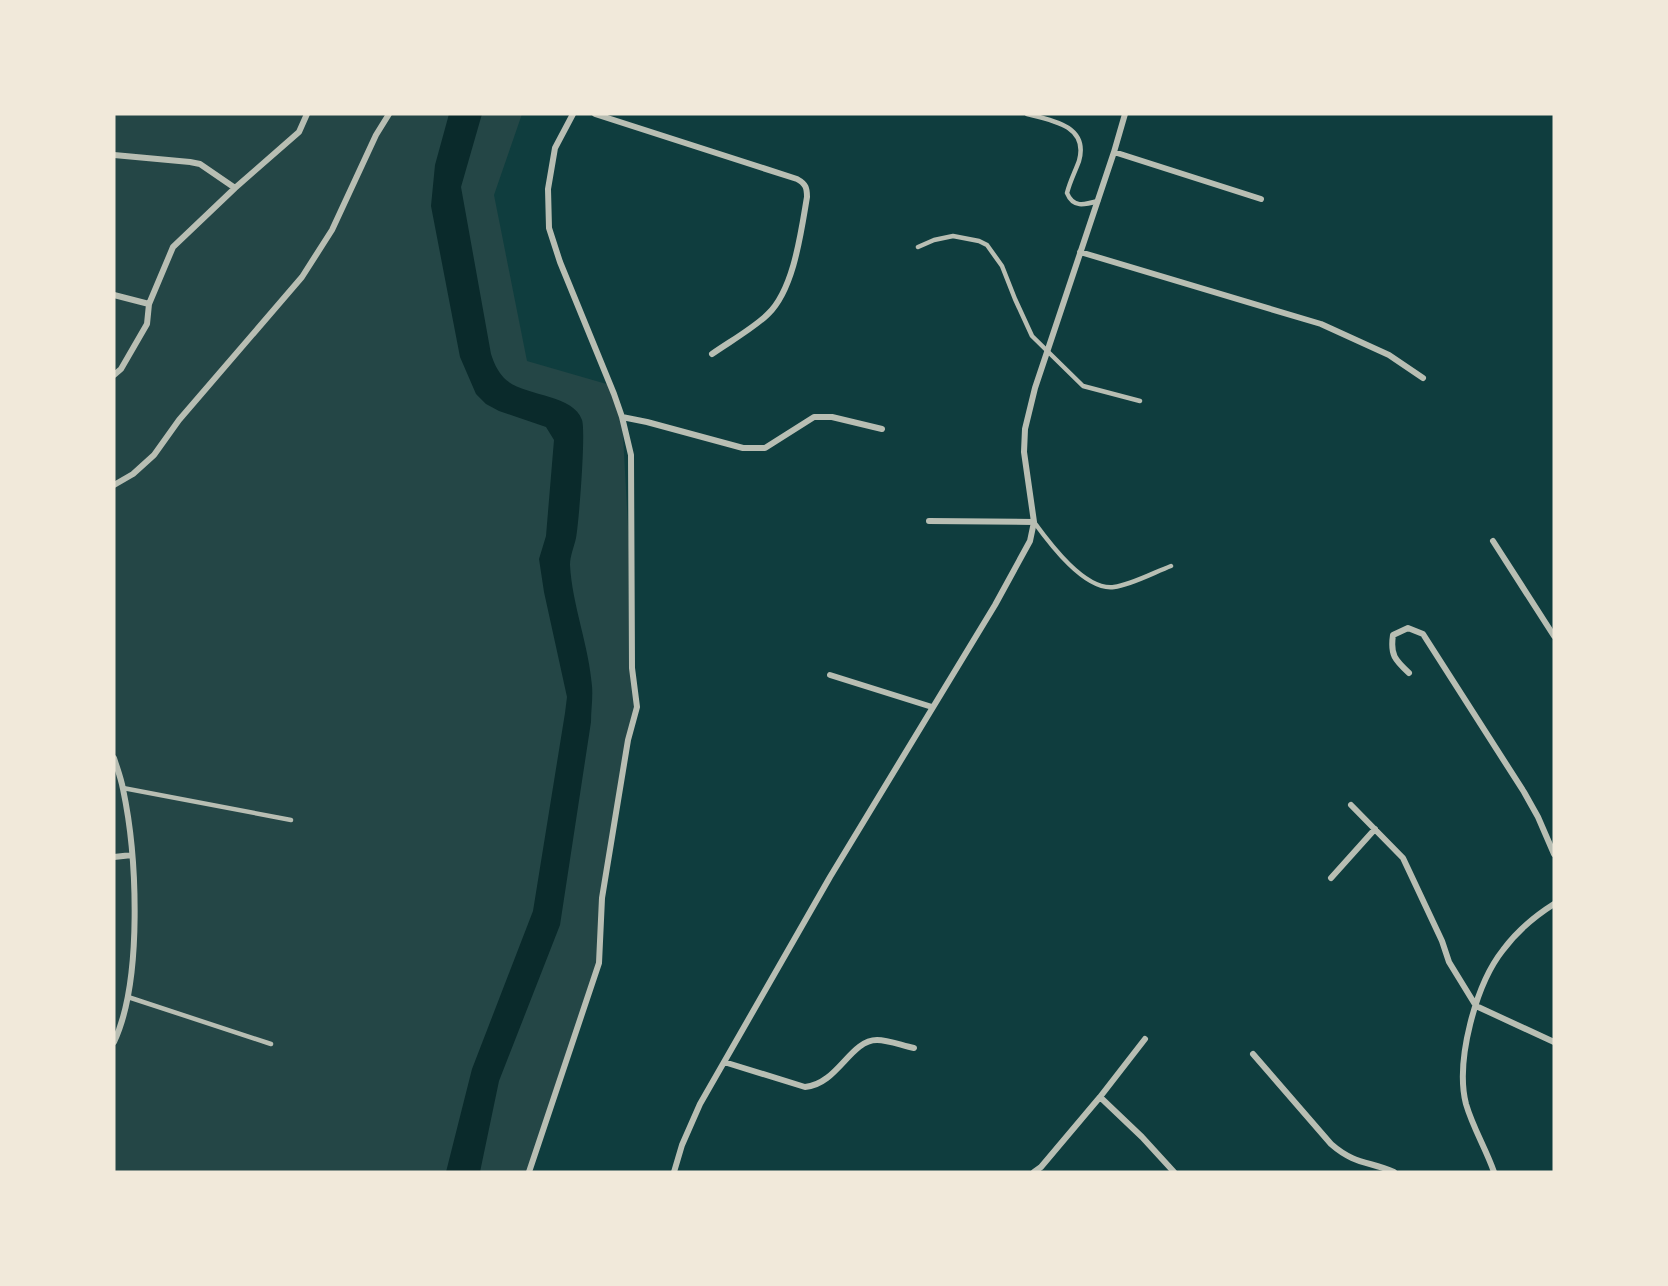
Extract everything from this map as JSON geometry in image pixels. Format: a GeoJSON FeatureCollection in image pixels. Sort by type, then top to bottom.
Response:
{"type":"FeatureCollection","features":[{"type":"Feature","properties":{"kind":"street"},"geometry":{"type":"LineString","coordinates":[[114,375],[121,369],[147,324],[149,304],[173,247],[234,188],[299,132],[307,114]]}},
{"type":"Feature","properties":{"kind":"street"},"geometry":{"type":"LineString","coordinates":[[114,485],[133,474],[154,455],[179,420],[302,277],[332,230],[376,135],[389,114]]}},
{"type":"Feature","properties":{"kind":"street"},"geometry":{"type":"LineString","coordinates":[[530,1172],[599,963],[604,887],[628,740],[637,707],[632,668],[631,455],[622,417],[560,262],[549,228],[548,189],[555,148],[573,114]]}},
{"type":"Feature","properties":{"kind":"street"},"geometry":{"type":"LineString","coordinates":[[595,114],[797,179],[807,188],[796,257],[785,288],[769,313],[712,354]]}},
{"type":"Feature","properties":{"kind":"street"},"geometry":{"type":"LineString","coordinates":[[674,1172],[682,1144],[700,1104],[830,877],[995,605],[1030,541],[1034,522],[1024,452],[1025,429],[1035,387],[1125,114]]}},
{"type":"Feature","properties":{"kind":"street"},"geometry":{"type":"LineString","coordinates":[[1114,152],[1261,199]]}},
{"type":"Feature","properties":{"kind":"street"},"geometry":{"type":"LineString","coordinates":[[114,155],[200,164],[234,188]]}},
{"type":"Feature","properties":{"kind":"street"},"geometry":{"type":"LineString","coordinates":[[1080,252],[1321,324],[1389,355],[1423,378]]}},
{"type":"Feature","properties":{"kind":"street"},"geometry":{"type":"LineString","coordinates":[[114,295],[149,304]]}},
{"type":"Feature","properties":{"kind":"street"},"geometry":{"type":"LineString","coordinates":[[622,417],[743,448],[765,448],[814,417],[832,417],[882,429]]}},
{"type":"Feature","properties":{"kind":"street"},"geometry":{"type":"LineString","coordinates":[[929,521],[1034,522]]}},
{"type":"Feature","properties":{"kind":"street"},"geometry":{"type":"LineString","coordinates":[[1493,541],[1554,636]]}},
{"type":"Feature","properties":{"kind":"street"},"geometry":{"type":"LineString","coordinates":[[1409,673],[1396,662],[1391,648],[1393,635],[1408,628],[1423,634],[1524,792],[1554,854]]}},
{"type":"Feature","properties":{"kind":"street"},"geometry":{"type":"LineString","coordinates":[[830,675],[932,707]]}},
{"type":"Feature","properties":{"kind":"street"},"geometry":{"type":"LineString","coordinates":[[114,758],[123,788],[132,855],[135,941],[129,997],[114,1042]]}},
{"type":"Feature","properties":{"kind":"street"},"geometry":{"type":"LineString","coordinates":[[1351,806],[1403,858],[1442,941],[1449,962],[1476,1006],[1554,1042]]}},
{"type":"Feature","properties":{"kind":"street"},"geometry":{"type":"LineString","coordinates":[[1331,878],[1375,830]]}},
{"type":"Feature","properties":{"kind":"street"},"geometry":{"type":"LineString","coordinates":[[114,857],[132,855]]}},
{"type":"Feature","properties":{"kind":"street"},"geometry":{"type":"LineString","coordinates":[[1494,1172],[1473,1125],[1466,1102],[1465,1054],[1476,1006],[1487,974],[1502,951],[1520,931],[1554,904]]}},
{"type":"Feature","properties":{"kind":"street"},"geometry":{"type":"LineString","coordinates":[[1034,1172],[1041,1167],[1100,1097],[1145,1039]]}},
{"type":"Feature","properties":{"kind":"street"},"geometry":{"type":"LineString","coordinates":[[724,1062],[805,1087],[826,1081],[858,1048],[866,1043],[877,1040],[914,1048]]}},
{"type":"Feature","properties":{"kind":"street"},"geometry":{"type":"LineString","coordinates":[[1253,1054],[1342,1154],[1361,1163],[1394,1172]]}},
{"type":"Feature","properties":{"kind":"street"},"geometry":{"type":"LineString","coordinates":[[1100,1097],[1142,1137],[1174,1172]]}},
{"type":"Feature","properties":{"kind":"lane"},"geometry":{"type":"LineString","coordinates":[[1028,114],[1060,123],[1072,130],[1079,141],[1079,159],[1067,193],[1070,199],[1077,204],[1083,205],[1098,201]]}},
{"type":"Feature","properties":{"kind":"lane"},"geometry":{"type":"LineString","coordinates":[[918,247],[953,236],[979,241],[987,245],[1002,266],[1032,336],[1083,386],[1140,401]]}},
{"type":"Feature","properties":{"kind":"lane"},"geometry":{"type":"LineString","coordinates":[[1034,522],[1053,547],[1089,581],[1103,587],[1116,587],[1171,566]]}},
{"type":"Feature","properties":{"kind":"lane"},"geometry":{"type":"LineString","coordinates":[[123,788],[291,820]]}},
{"type":"Feature","properties":{"kind":"lane"},"geometry":{"type":"LineString","coordinates":[[129,997],[270,1044]]}},
{"type":"Feature","properties":{"kind":"shaded area"},"geometry":{"type":"Polygon","coordinates":[[[114,114],[522,114],[494,195],[527,361],[610,385],[622,417],[632,598],[632,667],[637,707],[602,898],[599,963],[529,1172],[114,1172],[114,114]]]}},
{"type":"Feature","properties":{"kind":"shaded area"},"geometry":{"type":"Polygon","coordinates":[[[449,114],[482,114],[461,187],[491,354],[499,372],[512,384],[569,405],[577,411],[582,420],[580,497],[576,538],[570,565],[571,580],[588,656],[592,690],[591,722],[560,925],[499,1081],[480,1172],[446,1172],[472,1069],[533,911],[567,697],[539,559],[546,536],[554,440],[546,427],[499,411],[486,404],[476,394],[460,357],[431,206],[435,165],[449,114]]]}}]}
